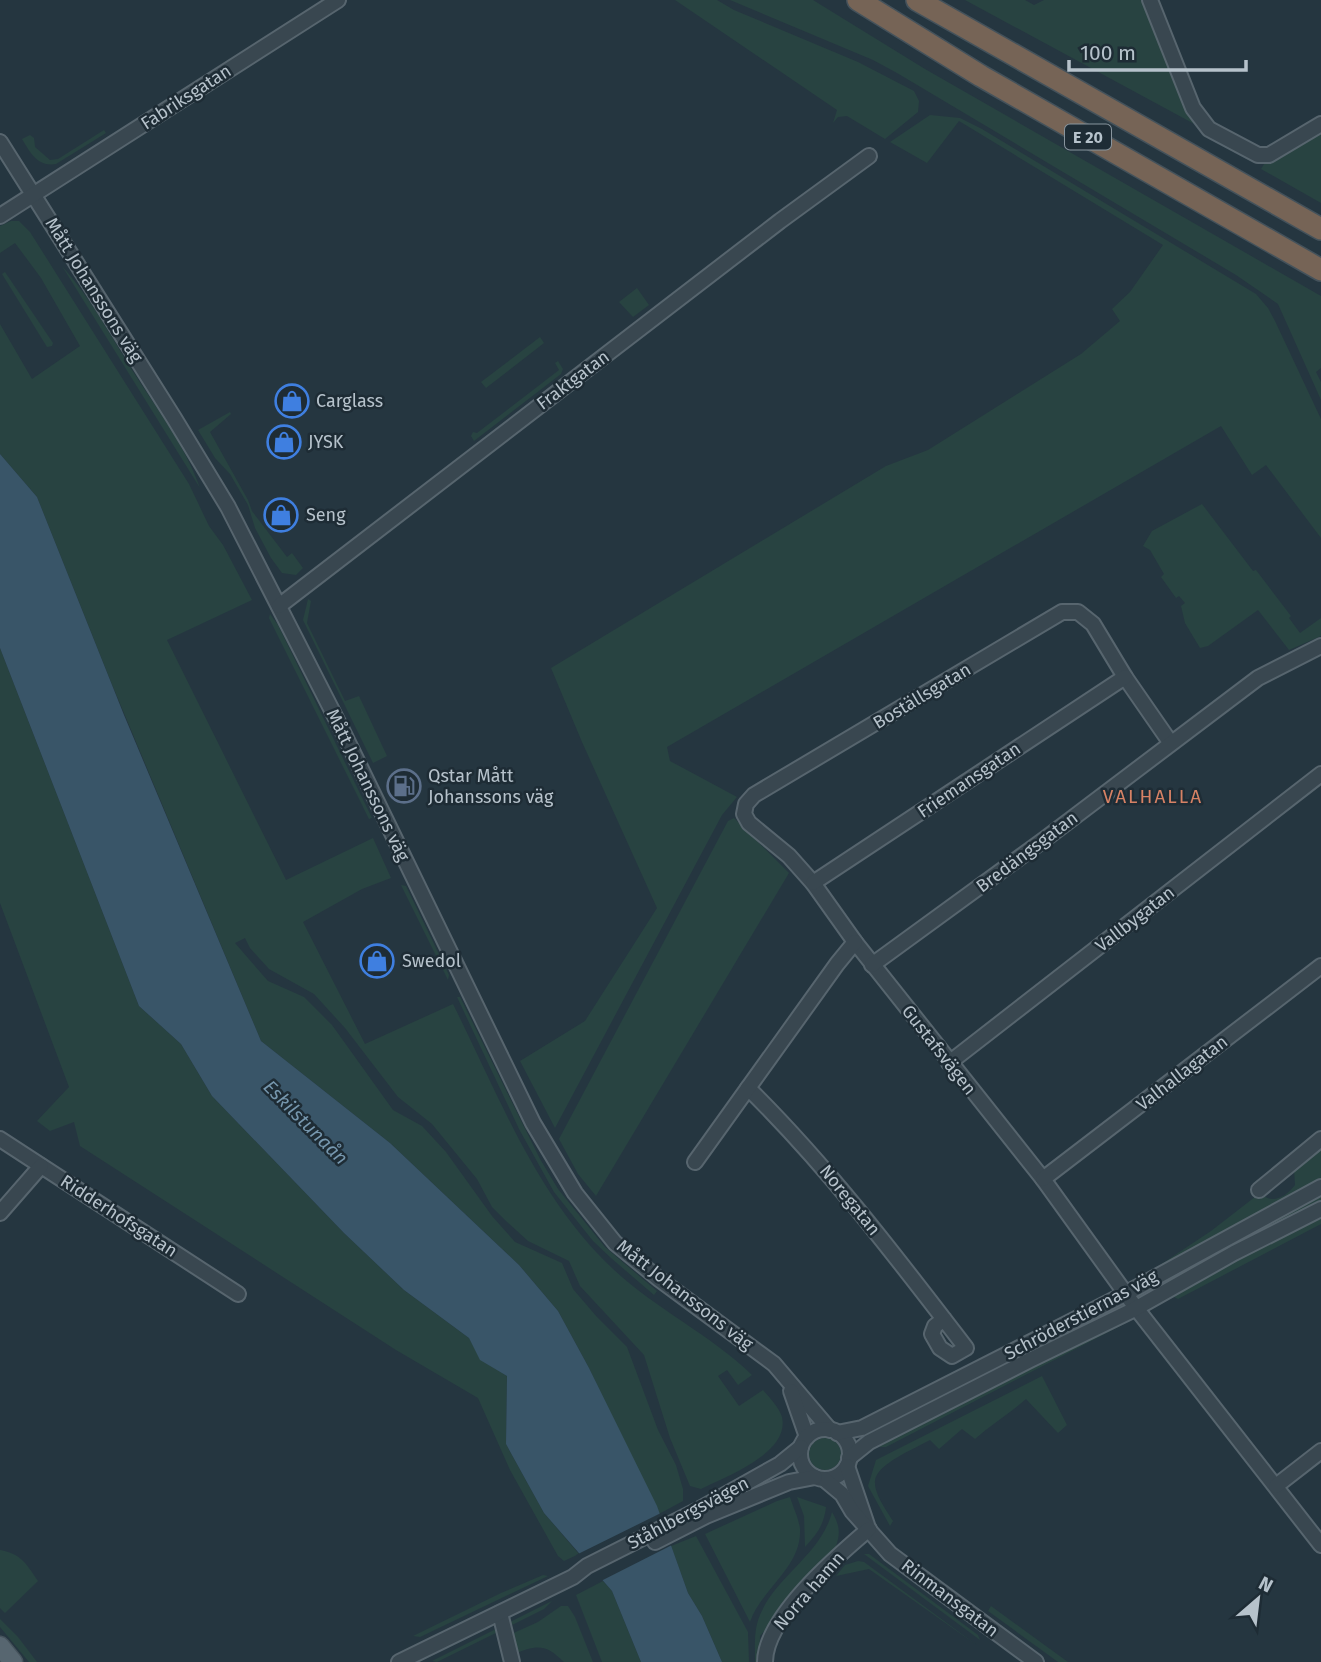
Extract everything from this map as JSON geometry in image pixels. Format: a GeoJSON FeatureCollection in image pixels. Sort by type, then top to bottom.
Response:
{"type":"FeatureCollection","features":[{"type":"Feature","properties":{"kind":"highway","name":"E 20"},"geometry":{"type":"LineString","coordinates":[[858,0],[981,76],[1321,270]]}},
{"type":"Feature","properties":{"kind":"highway","name":"E 20"},"geometry":{"type":"LineString","coordinates":[[917,0],[1321,229]]}},
{"type":"Feature","properties":{"kind":"main road"},"geometry":{"type":"LineString","coordinates":[[0,1646],[13,1662]]}},
{"type":"Feature","properties":{"kind":"street","name":"Fabriksgatan"},"geometry":{"type":"LineString","coordinates":[[0,216],[338,0]]}},
{"type":"Feature","properties":{"kind":"street"},"geometry":{"type":"LineString","coordinates":[[1150,0],[1193,108],[1209,129],[1258,155],[1269,155],[1321,124]]}},
{"type":"Feature","properties":{"kind":"street","name":"Mått Johanssons väg"},"geometry":{"type":"LineString","coordinates":[[0,142],[228,506],[342,730],[556,1166],[587,1210],[615,1242],[659,1279],[774,1364],[833,1431]]}},
{"type":"Feature","properties":{"kind":"street","name":"Fraktgatan"},"geometry":{"type":"LineString","coordinates":[[279,606],[780,221],[869,156]]}},
{"type":"Feature","properties":{"kind":"street","name":"Boställsgatan"},"geometry":{"type":"LineString","coordinates":[[744,814],[746,804],[754,795],[1062,612],[1071,611],[1085,616],[1170,742]]}},
{"type":"Feature","properties":{"kind":"street","name":"Bredängsgatan"},"geometry":{"type":"LineString","coordinates":[[872,965],[1045,839],[1258,678],[1321,646]]}},
{"type":"Feature","properties":{"kind":"street","name":"Friemansgatan"},"geometry":{"type":"LineString","coordinates":[[813,883],[1125,677]]}},
{"type":"Feature","properties":{"kind":"street","name":"Vallbygatan"},"geometry":{"type":"LineString","coordinates":[[949,1063],[1321,774]]}},
{"type":"Feature","properties":{"kind":"street","name":"Gustafsvägen"},"geometry":{"type":"LineString","coordinates":[[744,814],[748,823],[789,856],[813,883],[872,965],[1044,1180],[1136,1308]]}},
{"type":"Feature","properties":{"kind":"street"},"geometry":{"type":"LineString","coordinates":[[695,1162],[837,964],[855,943]]}},
{"type":"Feature","properties":{"kind":"street","name":"Valhallagatan"},"geometry":{"type":"LineString","coordinates":[[1044,1180],[1321,966]]}},
{"type":"Feature","properties":{"kind":"street","name":"Noregatan"},"geometry":{"type":"LineString","coordinates":[[748,1088],[840,1186],[943,1319]]}},
{"type":"Feature","properties":{"kind":"street","name":"Ridderhofsgatan"},"geometry":{"type":"LineString","coordinates":[[0,1139],[238,1294]]}},
{"type":"Feature","properties":{"kind":"street"},"geometry":{"type":"LineString","coordinates":[[1259,1189],[1321,1139]]}},
{"type":"Feature","properties":{"kind":"street"},"geometry":{"type":"LineString","coordinates":[[0,1213],[41,1166]]}},
{"type":"Feature","properties":{"kind":"street","name":"Schröderstiernas väg"},"geometry":{"type":"LineString","coordinates":[[833,1431],[862,1428],[1125,1293],[1321,1187]]}},
{"type":"Feature","properties":{"kind":"street","name":"Schröderstiernas väg"},"geometry":{"type":"LineString","coordinates":[[848,1462],[869,1442],[1136,1308],[1234,1253],[1321,1209]]}},
{"type":"Feature","properties":{"kind":"street"},"geometry":{"type":"LineString","coordinates":[[1136,1308],[1321,1545]]}},
{"type":"Feature","properties":{"kind":"street","name":"Mått Johanssons väg"},"geometry":{"type":"LineString","coordinates":[[787,1380],[804,1442]]}},
{"type":"Feature","properties":{"kind":"street"},"geometry":{"type":"LineString","coordinates":[[817,1431],[833,1431],[847,1443],[848,1462],[840,1474],[820,1478],[802,1465],[804,1442],[817,1431]]}},
{"type":"Feature","properties":{"kind":"street","name":"Ståhlbergsvägen"},"geometry":{"type":"LineString","coordinates":[[681,1524],[780,1464],[804,1442]]}},
{"type":"Feature","properties":{"kind":"street"},"geometry":{"type":"LineString","coordinates":[[1276,1486],[1321,1451]]}},
{"type":"Feature","properties":{"kind":"street","name":"Rinmansgatan"},"geometry":{"type":"LineString","coordinates":[[848,1462],[869,1529]]}},
{"type":"Feature","properties":{"kind":"street","name":"Rinmansgatan"},"geometry":{"type":"LineString","coordinates":[[820,1478],[842,1494],[852,1511],[890,1554],[1036,1662]]}},
{"type":"Feature","properties":{"kind":"street","name":"Ståhlbergsvägen"},"geometry":{"type":"LineString","coordinates":[[399,1662],[573,1577],[587,1566],[681,1524],[789,1482],[820,1478]]}},
{"type":"Feature","properties":{"kind":"street","name":"Norra hamn"},"geometry":{"type":"LineString","coordinates":[[765,1662],[769,1640],[788,1610],[838,1555],[869,1529]]}},
{"type":"Feature","properties":{"kind":"street"},"geometry":{"type":"LineString","coordinates":[[500,1613],[512,1662]]}},
{"type":"Feature","properties":{"kind":"green space"},"geometry":{"type":"Polygon","coordinates":[[[675,0],[717,0],[734,10],[858,62],[914,91],[919,101],[918,112],[885,139],[847,116],[838,117],[833,123],[837,110],[675,0]]]}},
{"type":"Feature","properties":{"kind":"green space"},"geometry":{"type":"Polygon","coordinates":[[[730,0],[813,0],[925,69],[1321,296],[1321,368],[1316,372],[1321,382],[1321,400],[1278,304],[1236,275],[897,73],[873,60],[730,0]]]}},
{"type":"Feature","properties":{"kind":"green space"},"geometry":{"type":"Polygon","coordinates":[[[965,0],[1025,0],[1034,5],[1044,0],[1143,0],[1186,107],[1198,126],[965,0]]]}},
{"type":"Feature","properties":{"kind":"green space"},"geometry":{"type":"Polygon","coordinates":[[[930,115],[960,118],[982,129],[1256,294],[1275,321],[1321,419],[1321,538],[1266,465],[1252,475],[1221,426],[667,747],[670,761],[737,797],[722,815],[555,1128],[520,1061],[585,1021],[657,908],[551,668],[886,466],[928,450],[1081,354],[1120,321],[1112,309],[1130,292],[1163,245],[959,121],[927,163],[890,142],[930,115]]]}},
{"type":"Feature","properties":{"kind":"green space"},"geometry":{"type":"Polygon","coordinates":[[[1321,129],[1321,203],[1261,169],[1266,161],[1321,129]]]}},
{"type":"Feature","properties":{"kind":"green space"},"geometry":{"type":"Polygon","coordinates":[[[104,130],[106,133],[56,164],[40,161],[22,139],[30,135],[34,138],[35,147],[50,160],[58,159],[104,130]]]}},
{"type":"Feature","properties":{"kind":"green space"},"geometry":{"type":"Polygon","coordinates":[[[19,221],[30,232],[189,484],[209,526],[223,545],[252,600],[167,640],[286,880],[373,838],[391,878],[362,889],[303,922],[365,1044],[453,1004],[521,1144],[540,1177],[585,1240],[629,1283],[736,1360],[752,1375],[738,1385],[727,1370],[718,1376],[739,1406],[763,1390],[774,1402],[781,1413],[782,1430],[776,1442],[754,1462],[701,1489],[690,1486],[670,1438],[644,1355],[580,1286],[569,1261],[528,1241],[506,1221],[492,1207],[477,1179],[432,1124],[398,1097],[345,1028],[314,994],[269,969],[250,948],[245,938],[235,943],[268,981],[304,997],[332,1025],[393,1110],[422,1126],[446,1152],[492,1216],[515,1242],[562,1263],[573,1289],[627,1347],[658,1430],[676,1465],[683,1489],[683,1501],[659,1514],[589,1368],[558,1311],[519,1265],[390,1143],[261,1041],[37,497],[0,454],[0,324],[32,379],[80,346],[41,278],[15,243],[0,253],[0,226],[19,221]]]}},
{"type":"Feature","properties":{"kind":"green space"},"geometry":{"type":"Polygon","coordinates":[[[62,266],[91,303],[169,427],[200,488],[62,266]]]}},
{"type":"Feature","properties":{"kind":"green space"},"geometry":{"type":"Polygon","coordinates":[[[5,272],[53,343],[52,346],[47,347],[2,274],[5,272]]]}},
{"type":"Feature","properties":{"kind":"green space"},"geometry":{"type":"Polygon","coordinates":[[[637,288],[649,305],[633,317],[619,302],[637,288]]]}},
{"type":"Feature","properties":{"kind":"green space"},"geometry":{"type":"Polygon","coordinates":[[[540,337],[544,343],[486,388],[481,382],[540,337]]]}},
{"type":"Feature","properties":{"kind":"green space"},"geometry":{"type":"Polygon","coordinates":[[[558,361],[563,369],[561,374],[474,441],[471,436],[473,432],[477,433],[559,370],[555,363],[558,361]]]}},
{"type":"Feature","properties":{"kind":"green space"},"geometry":{"type":"Polygon","coordinates":[[[230,412],[231,414],[210,432],[252,511],[287,557],[292,553],[303,568],[296,575],[282,573],[271,558],[255,528],[248,505],[230,474],[215,458],[198,430],[230,412]]]}},
{"type":"Feature","properties":{"kind":"green space"},"geometry":{"type":"Polygon","coordinates":[[[1202,504],[1291,616],[1289,618],[1300,633],[1321,618],[1321,636],[1289,650],[1258,610],[1208,646],[1200,648],[1185,623],[1181,606],[1185,603],[1179,596],[1176,598],[1161,577],[1164,574],[1150,550],[1143,546],[1152,531],[1202,504]]]}},
{"type":"Feature","properties":{"kind":"green space"},"geometry":{"type":"Polygon","coordinates":[[[308,599],[311,601],[307,623],[345,701],[359,696],[387,756],[373,763],[303,620],[308,599]]]}},
{"type":"Feature","properties":{"kind":"green space"},"geometry":{"type":"Polygon","coordinates":[[[270,614],[278,625],[372,818],[369,819],[269,618],[270,614]]]}},
{"type":"Feature","properties":{"kind":"green space"},"geometry":{"type":"Polygon","coordinates":[[[0,648],[139,1006],[181,1044],[212,1096],[344,1233],[404,1290],[469,1338],[481,1360],[507,1376],[506,1444],[544,1513],[579,1554],[564,1561],[558,1556],[510,1470],[478,1398],[396,1350],[80,1146],[74,1122],[50,1131],[37,1121],[69,1087],[0,903],[0,648]]]}},
{"type":"Feature","properties":{"kind":"green space"},"geometry":{"type":"Polygon","coordinates":[[[734,818],[789,873],[596,1196],[578,1174],[559,1139],[728,821],[734,818]]]}},
{"type":"Feature","properties":{"kind":"green space"},"geometry":{"type":"Polygon","coordinates":[[[401,885],[406,886],[449,975],[448,980],[401,885]]]}},
{"type":"Feature","properties":{"kind":"green space"},"geometry":{"type":"Polygon","coordinates":[[[457,997],[460,997],[540,1159],[558,1189],[605,1247],[657,1291],[654,1295],[593,1241],[554,1192],[519,1129],[457,997]]]}},
{"type":"Feature","properties":{"kind":"green space"},"geometry":{"type":"Polygon","coordinates":[[[1321,1146],[1321,1182],[1157,1267],[1211,1231],[1260,1193],[1274,1199],[1287,1193],[1295,1185],[1294,1169],[1321,1146]]]}},
{"type":"Feature","properties":{"kind":"green space"},"geometry":{"type":"Polygon","coordinates":[[[1321,1194],[1321,1203],[1190,1271],[1162,1282],[1161,1279],[1321,1194]]]}},
{"type":"Feature","properties":{"kind":"green space"},"geometry":{"type":"Polygon","coordinates":[[[1321,1216],[1321,1224],[1178,1299],[1168,1294],[1321,1216]]]}},
{"type":"Feature","properties":{"kind":"green space"},"geometry":{"type":"Polygon","coordinates":[[[1120,1322],[1126,1323],[886,1447],[880,1447],[878,1443],[1120,1322]]]}},
{"type":"Feature","properties":{"kind":"green space"},"geometry":{"type":"Polygon","coordinates":[[[1042,1376],[1067,1425],[1058,1433],[1026,1399],[975,1439],[962,1429],[939,1449],[930,1440],[898,1457],[882,1469],[875,1481],[879,1497],[893,1521],[890,1526],[868,1486],[876,1460],[1042,1376]]]}},
{"type":"Feature","properties":{"kind":"green space"},"geometry":{"type":"Polygon","coordinates":[[[825,1438],[836,1443],[841,1454],[836,1465],[825,1470],[814,1465],[809,1454],[814,1443],[825,1438]]]}},
{"type":"Feature","properties":{"kind":"green space"},"geometry":{"type":"Polygon","coordinates":[[[790,1497],[800,1529],[799,1543],[795,1555],[763,1598],[750,1622],[705,1534],[790,1497]]]}},
{"type":"Feature","properties":{"kind":"green space"},"geometry":{"type":"Polygon","coordinates":[[[797,1497],[826,1507],[819,1529],[805,1547],[804,1516],[797,1497]]]}},
{"type":"Feature","properties":{"kind":"green space"},"geometry":{"type":"Polygon","coordinates":[[[832,1512],[838,1528],[836,1546],[760,1636],[759,1662],[755,1662],[756,1629],[763,1608],[817,1543],[832,1512]]]}},
{"type":"Feature","properties":{"kind":"green space"},"geometry":{"type":"Polygon","coordinates":[[[696,1536],[748,1632],[749,1662],[722,1662],[702,1616],[688,1593],[671,1546],[696,1536]]]}},
{"type":"Feature","properties":{"kind":"green space"},"geometry":{"type":"Polygon","coordinates":[[[0,1550],[22,1560],[38,1581],[5,1613],[0,1608],[0,1550]]]}},
{"type":"Feature","properties":{"kind":"green space"},"geometry":{"type":"Polygon","coordinates":[[[864,1554],[869,1554],[978,1635],[980,1640],[864,1554]]]}},
{"type":"Feature","properties":{"kind":"green space"},"geometry":{"type":"Polygon","coordinates":[[[864,1562],[978,1646],[869,1569],[836,1576],[845,1565],[864,1562]]]}},
{"type":"Feature","properties":{"kind":"green space"},"geometry":{"type":"Polygon","coordinates":[[[543,1575],[548,1576],[420,1637],[413,1636],[501,1593],[543,1575]]]}},
{"type":"Feature","properties":{"kind":"green space"},"geometry":{"type":"Polygon","coordinates":[[[603,1581],[612,1591],[641,1662],[602,1662],[576,1595],[603,1581]]]}},
{"type":"Feature","properties":{"kind":"green space"},"geometry":{"type":"Polygon","coordinates":[[[552,1601],[544,1609],[528,1617],[437,1662],[432,1661],[552,1601]]]}},
{"type":"Feature","properties":{"kind":"green space"},"geometry":{"type":"Polygon","coordinates":[[[561,1606],[568,1606],[575,1617],[593,1662],[564,1662],[551,1651],[540,1647],[513,1654],[509,1635],[538,1622],[561,1606]]]}},
{"type":"Feature","properties":{"kind":"green space"},"geometry":{"type":"Polygon","coordinates":[[[991,1606],[1068,1662],[1058,1662],[988,1611],[991,1606]]]}},
{"type":"Feature","properties":{"kind":"green space"},"geometry":{"type":"Polygon","coordinates":[[[0,1619],[37,1662],[29,1662],[0,1627],[0,1619]]]}},
{"type":"Feature","properties":{"kind":"water","name":"Eskilstunaån"},"geometry":{"type":"Polygon","coordinates":[[[0,454],[37,497],[124,715],[261,1041],[390,1143],[519,1265],[558,1311],[657,1506],[688,1593],[702,1616],[722,1662],[641,1662],[612,1591],[544,1513],[506,1444],[507,1376],[480,1360],[469,1338],[404,1290],[344,1233],[212,1096],[181,1044],[139,1006],[0,648],[0,454]]]}},
{"type":"Feature","properties":{"kind":"pier"},"geometry":{"type":"Polygon","coordinates":[[[663,1512],[674,1544],[599,1582],[576,1555],[663,1512]]]}},
{"type":"Feature","properties":{"kind":"place","name":"Carglass"},"geometry":{"type":"Point","coordinates":[292,401]}},
{"type":"Feature","properties":{"kind":"place","name":"JYSK"},"geometry":{"type":"Point","coordinates":[284,442]}},
{"type":"Feature","properties":{"kind":"place","name":"Seng"},"geometry":{"type":"Point","coordinates":[281,515]}},
{"type":"Feature","properties":{"kind":"place","name":"Qstar Mått Johanssons väg"},"geometry":{"type":"Point","coordinates":[404,786]}},
{"type":"Feature","properties":{"kind":"place","name":"Swedol"},"geometry":{"type":"Point","coordinates":[377,961]}},
{"type":"Feature","properties":{"kind":"district","name":"VALHALLA"},"geometry":{"type":"Point","coordinates":[1153,796]}}]}
